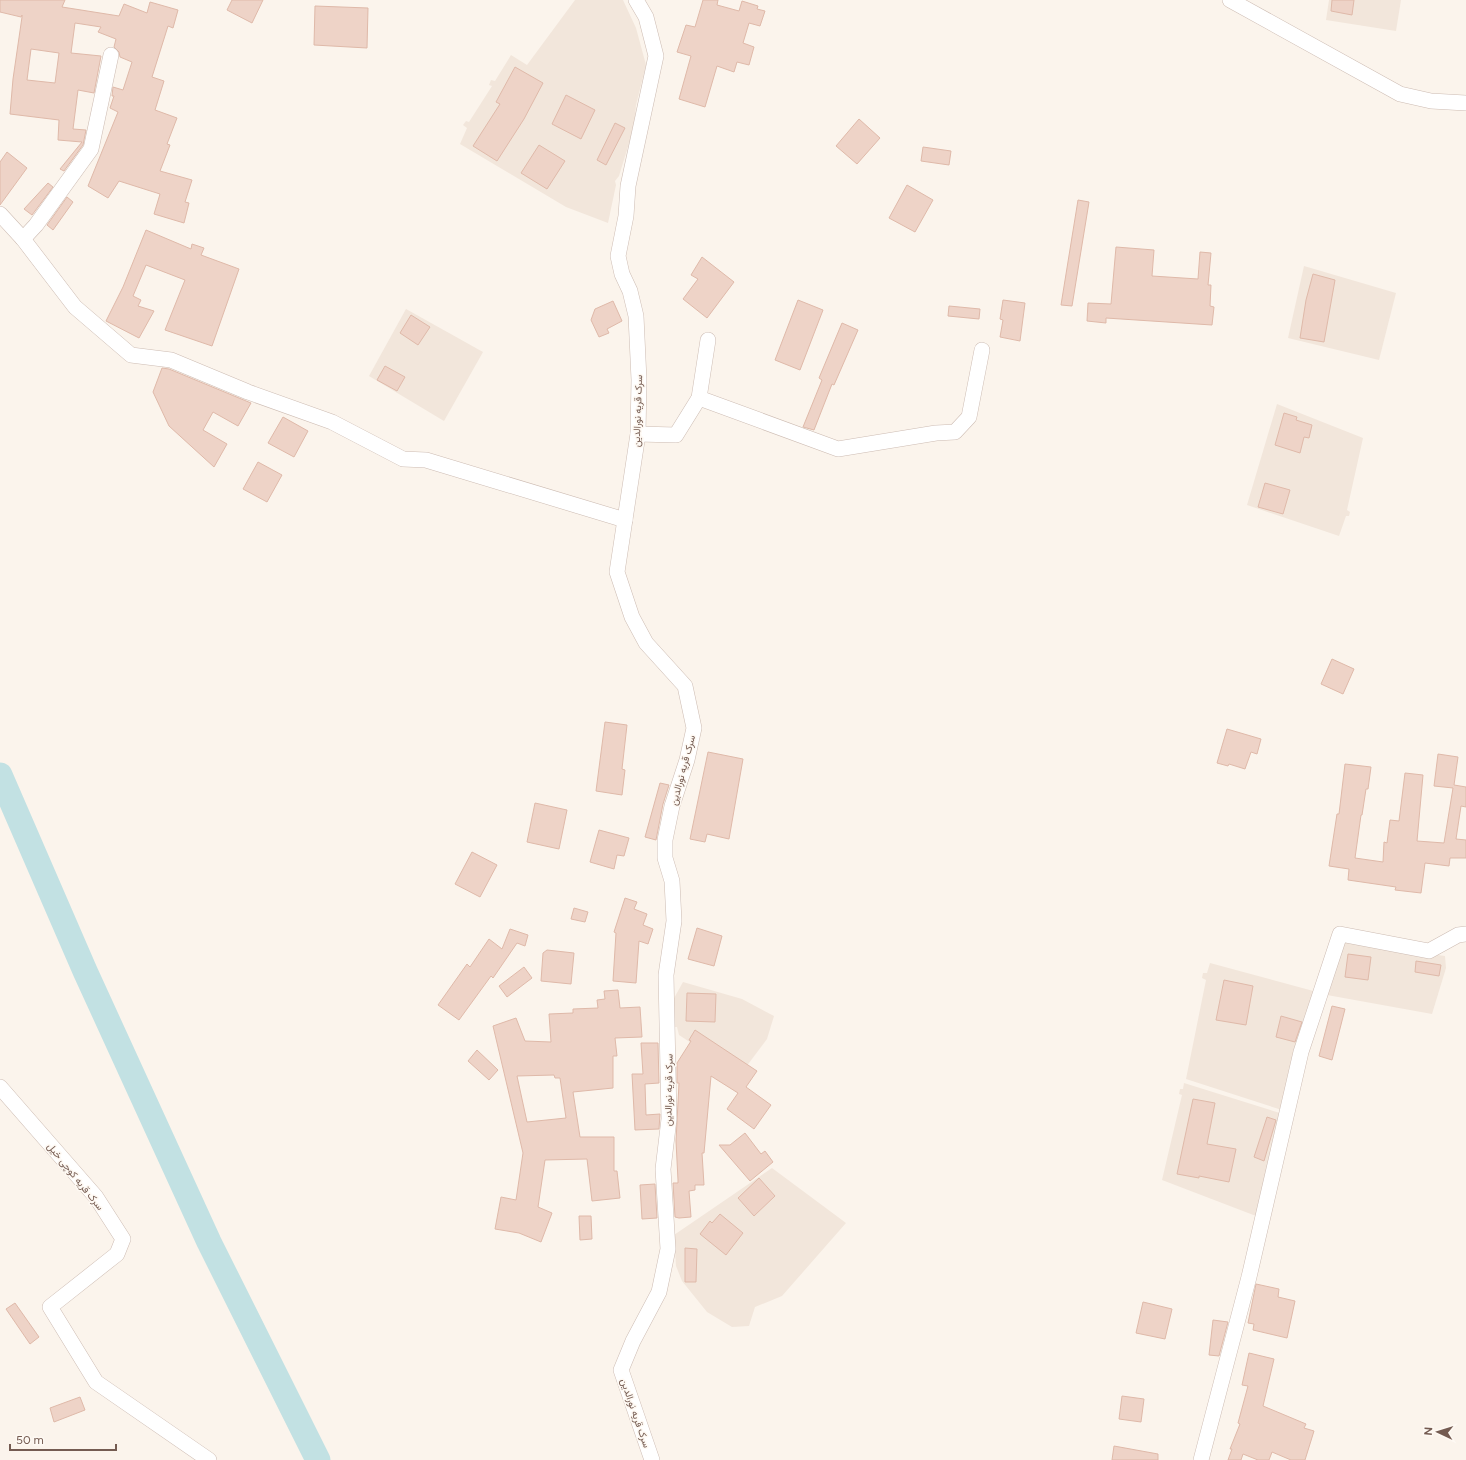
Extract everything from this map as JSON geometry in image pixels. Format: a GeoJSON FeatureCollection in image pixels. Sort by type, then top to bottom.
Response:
{"type":"FeatureCollection","features":[{"type":"Feature","properties":{"kind":"street","name":"سرک قریه نورالدین"},"geometry":{"type":"LineString","coordinates":[[636,0],[646,17],[656,56],[628,186],[626,216],[618,256],[622,274],[630,290],[636,316],[639,380],[638,434],[617,572],[632,617],[646,643],[684,686],[694,728],[687,760],[672,806],[665,840],[665,858],[672,881],[674,921],[666,975],[669,1119],[663,1170],[668,1249],[659,1292],[633,1341],[621,1370],[652,1460]]}},
{"type":"Feature","properties":{"kind":"street"},"geometry":{"type":"LineString","coordinates":[[1230,0],[1400,94],[1431,101],[1466,103]]}},
{"type":"Feature","properties":{"kind":"street"},"geometry":{"type":"LineString","coordinates":[[23,239],[36,225],[91,149],[111,55]]}},
{"type":"Feature","properties":{"kind":"street"},"geometry":{"type":"LineString","coordinates":[[0,214],[23,239],[75,306],[131,355],[171,360],[248,392],[332,422],[404,459],[426,460],[625,520]]}},
{"type":"Feature","properties":{"kind":"street"},"geometry":{"type":"LineString","coordinates":[[638,434],[676,435],[699,398],[708,340]]}},
{"type":"Feature","properties":{"kind":"street"},"geometry":{"type":"LineString","coordinates":[[699,398],[838,449],[936,433],[955,432],[969,417],[982,350]]}},
{"type":"Feature","properties":{"kind":"street"},"geometry":{"type":"LineString","coordinates":[[1201,1460],[1249,1277],[1302,1052],[1340,934],[1429,951],[1458,935],[1466,934]]}},
{"type":"Feature","properties":{"kind":"street","name":"سرک قریه کوچی خیل"},"geometry":{"type":"LineString","coordinates":[[0,1087],[96,1197],[123,1239],[117,1254],[50,1307],[96,1382],[209,1460]]}},
{"type":"Feature","properties":{"kind":"shaded area"},"geometry":{"type":"Polygon","coordinates":[[[575,0],[623,0],[636,28],[646,65],[636,105],[634,127],[619,176],[615,181],[616,185],[608,223],[566,207],[460,144],[467,128],[463,125],[466,121],[469,122],[492,86],[489,85],[491,80],[495,81],[511,55],[527,65],[575,0]]]}},
{"type":"Feature","properties":{"kind":"shaded area"},"geometry":{"type":"Polygon","coordinates":[[[1329,0],[1401,0],[1396,31],[1326,20],[1329,0]]]}},
{"type":"Feature","properties":{"kind":"shaded area"},"geometry":{"type":"Polygon","coordinates":[[[1304,266],[1396,293],[1379,360],[1288,338],[1304,266]]]}},
{"type":"Feature","properties":{"kind":"shaded area"},"geometry":{"type":"Polygon","coordinates":[[[406,309],[483,352],[444,421],[369,376],[406,309]]]}},
{"type":"Feature","properties":{"kind":"shaded area"},"geometry":{"type":"Polygon","coordinates":[[[1277,404],[1363,438],[1347,510],[1350,512],[1349,516],[1346,516],[1339,536],[1247,505],[1277,404]]]}},
{"type":"Feature","properties":{"kind":"shaded area"},"geometry":{"type":"Polygon","coordinates":[[[1340,942],[1445,956],[1446,968],[1432,1014],[1327,995],[1340,942]]]}},
{"type":"Feature","properties":{"kind":"shaded area"},"geometry":{"type":"Polygon","coordinates":[[[1210,963],[1317,992],[1282,1110],[1186,1079],[1206,980],[1202,978],[1203,973],[1207,973],[1210,963]]]}},
{"type":"Feature","properties":{"kind":"shaded area"},"geometry":{"type":"Polygon","coordinates":[[[683,982],[742,999],[774,1016],[767,1039],[740,1075],[679,1035],[677,1027],[673,1027],[673,1000],[683,982]]]}},
{"type":"Feature","properties":{"kind":"shaded area"},"geometry":{"type":"Polygon","coordinates":[[[1184,1083],[1283,1114],[1256,1216],[1162,1180],[1182,1095],[1179,1094],[1180,1089],[1183,1089],[1184,1083]]]}},
{"type":"Feature","properties":{"kind":"shaded area"},"geometry":{"type":"Polygon","coordinates":[[[772,1168],[846,1223],[782,1296],[755,1307],[749,1326],[732,1327],[707,1312],[682,1281],[676,1266],[674,1235],[772,1168]]]}},
{"type":"Feature","properties":{"kind":"building"},"geometry":{"type":"Polygon","coordinates":[[[0,0],[65,0],[62,7],[119,16],[124,4],[147,13],[150,2],[178,10],[173,28],[168,26],[152,77],[164,81],[155,110],[177,118],[167,144],[170,145],[160,171],[192,180],[185,202],[189,203],[184,223],[154,214],[160,194],[119,181],[108,198],[88,186],[118,112],[110,108],[114,96],[112,96],[113,87],[123,90],[132,62],[120,57],[119,52],[114,47],[116,39],[98,32],[101,27],[75,23],[71,53],[101,56],[94,93],[78,90],[73,129],[86,130],[83,145],[64,171],[60,169],[82,142],[58,140],[59,120],[10,114],[13,79],[22,15],[21,17],[0,12],[0,0]],[[31,49],[27,80],[55,83],[59,53],[31,49]]]}},
{"type":"Feature","properties":{"kind":"building"},"geometry":{"type":"Polygon","coordinates":[[[232,0],[263,0],[252,23],[227,10],[232,0]]]}},
{"type":"Feature","properties":{"kind":"building"},"geometry":{"type":"Polygon","coordinates":[[[703,0],[718,0],[717,5],[739,11],[742,1],[758,6],[757,9],[765,11],[760,26],[749,23],[743,43],[754,47],[749,65],[737,62],[734,72],[717,66],[705,107],[679,99],[691,56],[677,52],[686,25],[695,27],[703,0]]]}},
{"type":"Feature","properties":{"kind":"building"},"geometry":{"type":"Polygon","coordinates":[[[1332,0],[1354,0],[1352,15],[1331,11],[1332,0]]]}},
{"type":"Feature","properties":{"kind":"building"},"geometry":{"type":"Polygon","coordinates":[[[315,6],[368,8],[367,48],[314,45],[315,6]]]}},
{"type":"Feature","properties":{"kind":"building"},"geometry":{"type":"Polygon","coordinates":[[[515,67],[543,83],[524,119],[497,161],[473,146],[500,104],[496,102],[515,67]]]}},
{"type":"Feature","properties":{"kind":"building"},"geometry":{"type":"Polygon","coordinates":[[[566,95],[595,110],[581,139],[552,124],[566,95]]]}},
{"type":"Feature","properties":{"kind":"building"},"geometry":{"type":"Polygon","coordinates":[[[859,119],[880,138],[857,164],[836,146],[859,119]]]}},
{"type":"Feature","properties":{"kind":"building"},"geometry":{"type":"Polygon","coordinates":[[[615,123],[625,128],[606,165],[597,160],[615,123]]]}},
{"type":"Feature","properties":{"kind":"building"},"geometry":{"type":"Polygon","coordinates":[[[539,145],[565,161],[547,189],[521,173],[539,145]]]}},
{"type":"Feature","properties":{"kind":"building"},"geometry":{"type":"Polygon","coordinates":[[[923,147],[951,151],[949,165],[921,161],[923,147]]]}},
{"type":"Feature","properties":{"kind":"building"},"geometry":{"type":"Polygon","coordinates":[[[7,152],[27,168],[0,205],[0,162],[7,152]]]}},
{"type":"Feature","properties":{"kind":"building"},"geometry":{"type":"Polygon","coordinates":[[[48,183],[53,187],[32,215],[24,209],[48,183]]]}},
{"type":"Feature","properties":{"kind":"building"},"geometry":{"type":"Polygon","coordinates":[[[907,185],[933,200],[915,232],[889,218],[907,185]]]}},
{"type":"Feature","properties":{"kind":"building"},"geometry":{"type":"Polygon","coordinates":[[[67,197],[73,202],[53,230],[47,225],[67,197]]]}},
{"type":"Feature","properties":{"kind":"building"},"geometry":{"type":"Polygon","coordinates":[[[1078,200],[1089,202],[1072,306],[1061,305],[1078,200]]]}},
{"type":"Feature","properties":{"kind":"building"},"geometry":{"type":"Polygon","coordinates":[[[146,230],[191,249],[192,244],[204,248],[201,255],[239,269],[212,346],[165,330],[185,280],[146,265],[133,296],[141,300],[138,306],[154,311],[139,338],[106,321],[123,287],[146,230]]]}},
{"type":"Feature","properties":{"kind":"building"},"geometry":{"type":"Polygon","coordinates":[[[1116,247],[1154,250],[1152,276],[1198,279],[1200,252],[1211,253],[1208,285],[1211,285],[1210,306],[1214,307],[1212,325],[1106,318],[1106,323],[1087,321],[1088,303],[1111,304],[1116,247]]]}},
{"type":"Feature","properties":{"kind":"building"},"geometry":{"type":"Polygon","coordinates":[[[702,257],[734,282],[707,318],[683,299],[698,279],[691,275],[702,257]]]}},
{"type":"Feature","properties":{"kind":"building"},"geometry":{"type":"Polygon","coordinates":[[[1313,274],[1335,280],[1324,342],[1300,338],[1306,300],[1313,274]]]}},
{"type":"Feature","properties":{"kind":"building"},"geometry":{"type":"Polygon","coordinates":[[[798,300],[823,310],[800,370],[775,360],[798,300]]]}},
{"type":"Feature","properties":{"kind":"building"},"geometry":{"type":"Polygon","coordinates":[[[1003,300],[1025,303],[1020,341],[1000,337],[1003,320],[1000,319],[1003,300]]]}},
{"type":"Feature","properties":{"kind":"building"},"geometry":{"type":"Polygon","coordinates":[[[613,301],[622,321],[607,329],[609,333],[599,337],[591,320],[595,309],[613,301]]]}},
{"type":"Feature","properties":{"kind":"building"},"geometry":{"type":"Polygon","coordinates":[[[949,306],[980,309],[979,319],[948,316],[949,306]]]}},
{"type":"Feature","properties":{"kind":"building"},"geometry":{"type":"Polygon","coordinates":[[[411,315],[430,327],[418,345],[400,333],[411,315]]]}},
{"type":"Feature","properties":{"kind":"building"},"geometry":{"type":"Polygon","coordinates":[[[842,323],[858,330],[834,385],[832,384],[814,430],[803,427],[822,380],[819,378],[842,323]]]}},
{"type":"Feature","properties":{"kind":"building"},"geometry":{"type":"Polygon","coordinates":[[[385,366],[405,377],[397,391],[377,380],[385,366]]]}},
{"type":"Feature","properties":{"kind":"building"},"geometry":{"type":"Polygon","coordinates":[[[162,368],[169,369],[251,403],[238,426],[213,412],[203,430],[227,444],[214,467],[169,426],[153,392],[162,368]]]}},
{"type":"Feature","properties":{"kind":"building"},"geometry":{"type":"Polygon","coordinates":[[[1284,413],[1297,417],[1296,420],[1312,425],[1309,438],[1304,437],[1300,453],[1275,445],[1284,413]]]}},
{"type":"Feature","properties":{"kind":"building"},"geometry":{"type":"Polygon","coordinates":[[[283,417],[308,431],[294,457],[268,443],[283,417]]]}},
{"type":"Feature","properties":{"kind":"building"},"geometry":{"type":"Polygon","coordinates":[[[258,462],[282,475],[267,502],[243,489],[258,462]]]}},
{"type":"Feature","properties":{"kind":"building"},"geometry":{"type":"Polygon","coordinates":[[[1265,483],[1290,490],[1283,514],[1258,507],[1265,483]]]}},
{"type":"Feature","properties":{"kind":"building"},"geometry":{"type":"Polygon","coordinates":[[[1332,659],[1354,669],[1343,694],[1321,684],[1332,659]]]}},
{"type":"Feature","properties":{"kind":"building"},"geometry":{"type":"Polygon","coordinates":[[[605,722],[627,725],[622,769],[625,770],[622,795],[596,791],[605,722]]]}},
{"type":"Feature","properties":{"kind":"building"},"geometry":{"type":"Polygon","coordinates":[[[1227,729],[1261,739],[1257,754],[1251,752],[1245,769],[1229,764],[1228,766],[1217,763],[1227,729]]]}},
{"type":"Feature","properties":{"kind":"building"},"geometry":{"type":"Polygon","coordinates":[[[708,752],[743,759],[729,839],[707,834],[705,842],[690,839],[708,752]]]}},
{"type":"Feature","properties":{"kind":"building"},"geometry":{"type":"Polygon","coordinates":[[[1438,754],[1458,757],[1454,785],[1466,787],[1466,807],[1461,806],[1456,839],[1466,840],[1466,858],[1450,858],[1449,866],[1425,863],[1421,893],[1395,890],[1396,887],[1348,880],[1349,869],[1329,866],[1337,814],[1339,814],[1345,764],[1371,767],[1368,789],[1366,789],[1361,815],[1355,858],[1383,862],[1384,842],[1387,843],[1390,820],[1399,821],[1405,773],[1423,775],[1417,841],[1444,843],[1453,788],[1434,786],[1438,754]]]}},
{"type":"Feature","properties":{"kind":"building"},"geometry":{"type":"Polygon","coordinates":[[[660,783],[669,785],[663,804],[656,840],[645,837],[660,783]]]}},
{"type":"Feature","properties":{"kind":"building"},"geometry":{"type":"Polygon","coordinates":[[[535,803],[567,810],[559,849],[527,842],[535,803]]]}},
{"type":"Feature","properties":{"kind":"building"},"geometry":{"type":"Polygon","coordinates":[[[599,830],[629,838],[624,856],[617,855],[614,869],[590,862],[599,830]]]}},
{"type":"Feature","properties":{"kind":"building"},"geometry":{"type":"Polygon","coordinates":[[[472,852],[497,865],[480,897],[455,884],[472,852]]]}},
{"type":"Feature","properties":{"kind":"building"},"geometry":{"type":"Polygon","coordinates":[[[625,898],[637,902],[634,909],[647,914],[643,925],[653,929],[648,944],[639,941],[636,983],[613,981],[616,933],[614,932],[625,898]]]}},
{"type":"Feature","properties":{"kind":"building"},"geometry":{"type":"Polygon","coordinates":[[[574,908],[588,912],[585,922],[571,919],[574,908]]]}},
{"type":"Feature","properties":{"kind":"building"},"geometry":{"type":"Polygon","coordinates":[[[697,928],[722,936],[714,966],[688,959],[697,928]]]}},
{"type":"Feature","properties":{"kind":"building"},"geometry":{"type":"Polygon","coordinates":[[[510,929],[528,935],[525,946],[517,943],[493,978],[491,976],[459,1020],[438,1005],[467,964],[470,967],[489,939],[502,949],[510,929]]]}},
{"type":"Feature","properties":{"kind":"building"},"geometry":{"type":"Polygon","coordinates":[[[547,950],[574,953],[571,984],[541,981],[543,953],[547,950]]]}},
{"type":"Feature","properties":{"kind":"building"},"geometry":{"type":"Polygon","coordinates":[[[1348,954],[1371,957],[1368,980],[1345,977],[1348,954]]]}},
{"type":"Feature","properties":{"kind":"building"},"geometry":{"type":"Polygon","coordinates":[[[1416,961],[1441,965],[1439,976],[1415,972],[1416,961]]]}},
{"type":"Feature","properties":{"kind":"building"},"geometry":{"type":"Polygon","coordinates":[[[524,967],[532,978],[507,997],[499,986],[524,967]]]}},
{"type":"Feature","properties":{"kind":"building"},"geometry":{"type":"Polygon","coordinates":[[[1224,980],[1253,986],[1246,1025],[1216,1020],[1224,980]]]}},
{"type":"Feature","properties":{"kind":"building"},"geometry":{"type":"Polygon","coordinates":[[[618,990],[620,1008],[640,1007],[642,1037],[615,1038],[617,1056],[613,1056],[613,1088],[573,1092],[580,1137],[614,1137],[614,1171],[617,1171],[620,1198],[592,1201],[587,1159],[545,1160],[538,1207],[552,1213],[541,1242],[519,1233],[495,1229],[501,1197],[516,1200],[523,1153],[493,1026],[516,1018],[525,1041],[551,1042],[549,1014],[573,1013],[573,1009],[598,1008],[597,1000],[605,999],[604,991],[618,990]],[[554,1075],[517,1076],[527,1122],[566,1118],[560,1078],[555,1078],[554,1075]]]}},
{"type":"Feature","properties":{"kind":"building"},"geometry":{"type":"Polygon","coordinates":[[[687,993],[716,994],[715,1022],[686,1021],[687,993]]]}},
{"type":"Feature","properties":{"kind":"building"},"geometry":{"type":"Polygon","coordinates":[[[1332,1006],[1345,1009],[1332,1060],[1319,1056],[1332,1006]]]}},
{"type":"Feature","properties":{"kind":"building"},"geometry":{"type":"Polygon","coordinates":[[[1281,1016],[1302,1022],[1295,1042],[1276,1037],[1281,1016]]]}},
{"type":"Feature","properties":{"kind":"building"},"geometry":{"type":"Polygon","coordinates":[[[695,1030],[757,1071],[746,1087],[771,1105],[754,1129],[727,1109],[738,1093],[711,1076],[704,1153],[702,1153],[704,1185],[695,1185],[695,1190],[689,1191],[691,1217],[679,1218],[675,1217],[673,1183],[678,1183],[676,1141],[679,1083],[677,1083],[677,1063],[691,1041],[689,1040],[695,1030]]]}},
{"type":"Feature","properties":{"kind":"building"},"geometry":{"type":"Polygon","coordinates":[[[641,1043],[658,1043],[659,1083],[645,1084],[646,1115],[660,1114],[659,1129],[635,1130],[632,1074],[643,1074],[641,1043]]]}},
{"type":"Feature","properties":{"kind":"building"},"geometry":{"type":"Polygon","coordinates":[[[477,1050],[498,1070],[489,1080],[468,1061],[477,1050]]]}},
{"type":"Feature","properties":{"kind":"building"},"geometry":{"type":"Polygon","coordinates":[[[1193,1099],[1215,1103],[1207,1144],[1236,1149],[1229,1182],[1199,1176],[1199,1178],[1177,1174],[1193,1099]]]}},
{"type":"Feature","properties":{"kind":"building"},"geometry":{"type":"Polygon","coordinates":[[[1267,1117],[1276,1120],[1264,1161],[1254,1157],[1267,1117]]]}},
{"type":"Feature","properties":{"kind":"building"},"geometry":{"type":"Polygon","coordinates":[[[745,1133],[761,1154],[765,1151],[773,1162],[750,1181],[719,1145],[730,1145],[745,1133]]]}},
{"type":"Feature","properties":{"kind":"building"},"geometry":{"type":"Polygon","coordinates":[[[759,1178],[775,1196],[754,1216],[738,1198],[759,1178]]]}},
{"type":"Feature","properties":{"kind":"building"},"geometry":{"type":"Polygon","coordinates":[[[655,1184],[657,1218],[642,1219],[640,1185],[655,1184]]]}},
{"type":"Feature","properties":{"kind":"building"},"geometry":{"type":"Polygon","coordinates":[[[720,1214],[743,1233],[726,1255],[700,1234],[710,1221],[712,1223],[720,1214]]]}},
{"type":"Feature","properties":{"kind":"building"},"geometry":{"type":"Polygon","coordinates":[[[579,1216],[591,1216],[592,1239],[580,1240],[579,1216]]]}},
{"type":"Feature","properties":{"kind":"building"},"geometry":{"type":"Polygon","coordinates":[[[685,1248],[697,1249],[696,1282],[685,1282],[685,1248]]]}},
{"type":"Feature","properties":{"kind":"building"},"geometry":{"type":"Polygon","coordinates":[[[1256,1284],[1279,1289],[1278,1297],[1295,1301],[1287,1338],[1253,1330],[1254,1324],[1248,1323],[1256,1284]]]}},
{"type":"Feature","properties":{"kind":"building"},"geometry":{"type":"Polygon","coordinates":[[[1143,1302],[1172,1309],[1165,1339],[1136,1333],[1143,1302]]]}},
{"type":"Feature","properties":{"kind":"building"},"geometry":{"type":"Polygon","coordinates":[[[15,1303],[39,1337],[30,1344],[6,1309],[15,1303]]]}},
{"type":"Feature","properties":{"kind":"building"},"geometry":{"type":"Polygon","coordinates":[[[1213,1320],[1228,1322],[1219,1356],[1209,1355],[1213,1320]]]}},
{"type":"Feature","properties":{"kind":"building"},"geometry":{"type":"Polygon","coordinates":[[[1249,1353],[1274,1359],[1263,1406],[1306,1424],[1304,1428],[1314,1431],[1305,1460],[1291,1460],[1272,1452],[1269,1460],[1258,1460],[1243,1454],[1241,1460],[1228,1460],[1232,1449],[1230,1449],[1240,1424],[1238,1423],[1248,1386],[1242,1385],[1249,1353]]]}},
{"type":"Feature","properties":{"kind":"building"},"geometry":{"type":"Polygon","coordinates":[[[1122,1396],[1144,1399],[1141,1422],[1119,1419],[1122,1396]]]}},
{"type":"Feature","properties":{"kind":"building"},"geometry":{"type":"Polygon","coordinates":[[[80,1397],[85,1410],[54,1422],[50,1408],[80,1397]]]}},
{"type":"Feature","properties":{"kind":"building"},"geometry":{"type":"Polygon","coordinates":[[[1114,1446],[1158,1454],[1158,1460],[1112,1460],[1114,1446]]]}},
{"type":"Feature","properties":{"kind":"waterway"},"geometry":{"type":"LineString","coordinates":[[0,775],[85,971],[209,1242],[318,1460]]}}]}
